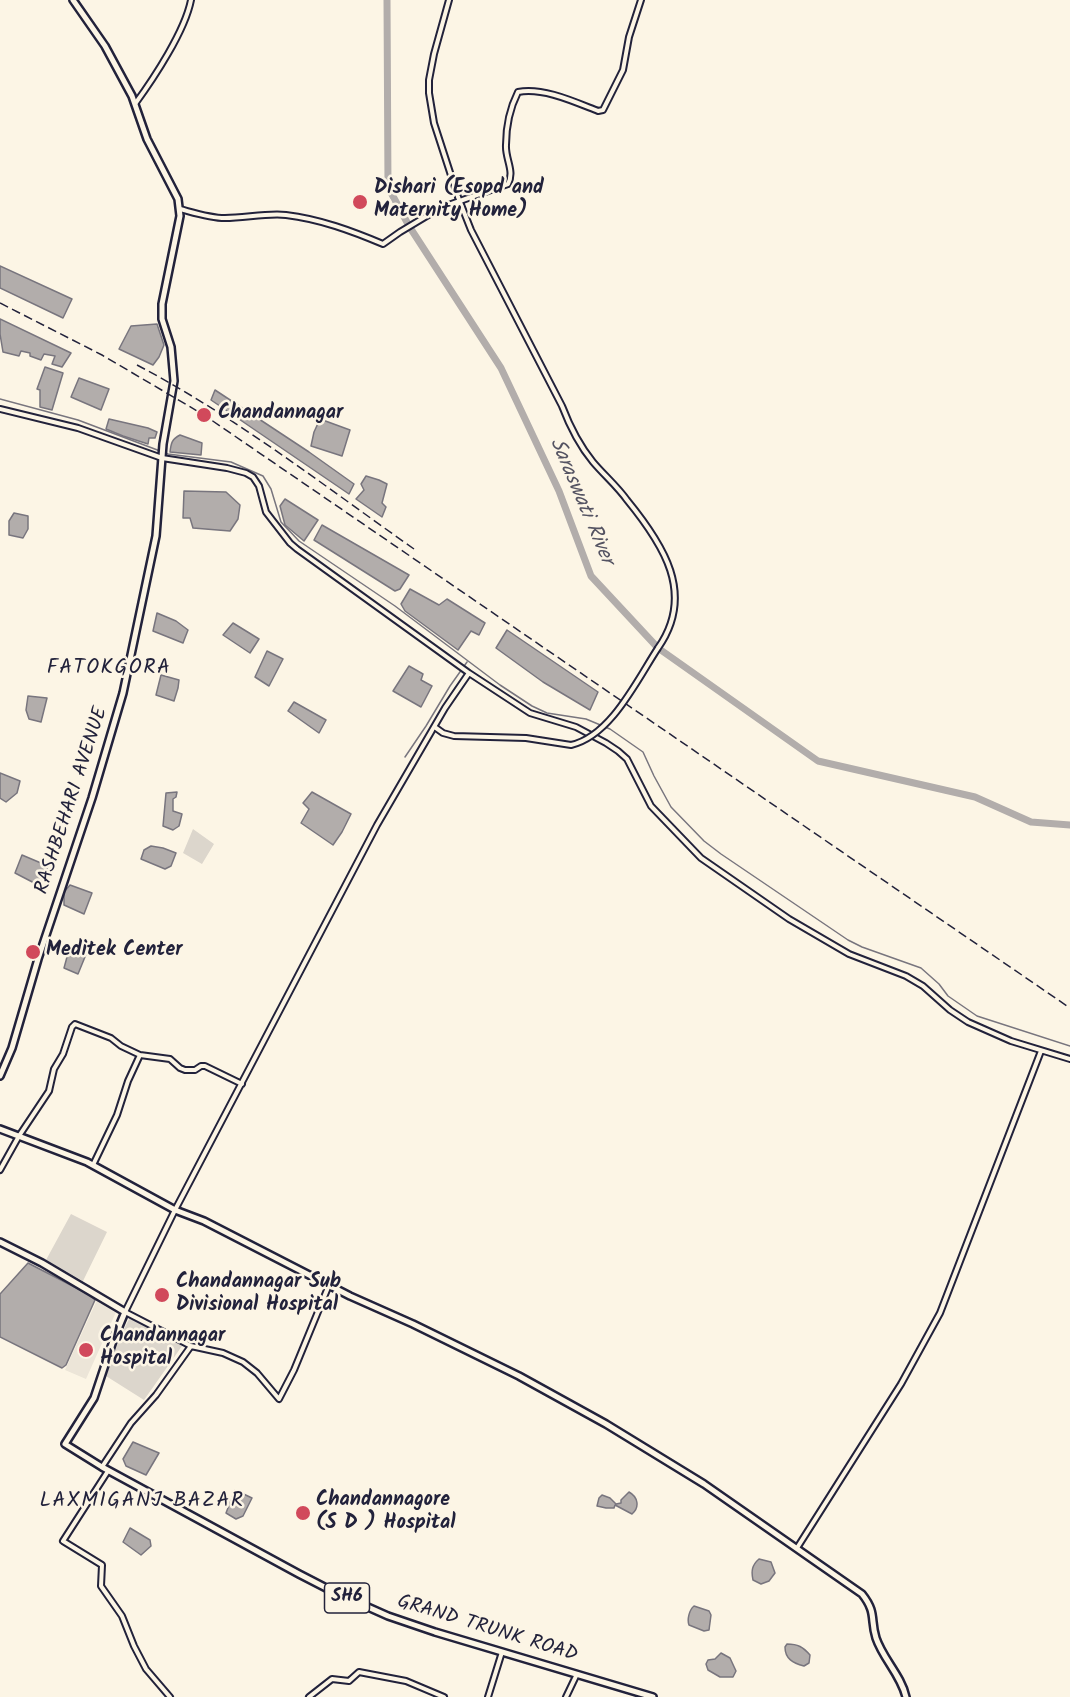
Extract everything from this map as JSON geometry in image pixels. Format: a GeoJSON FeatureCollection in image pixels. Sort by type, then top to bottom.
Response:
{"type":"FeatureCollection","features":[{"type":"Feature","properties":{"kind":"main road"},"geometry":{"type":"LineString","coordinates":[[73,0],[105,46],[132,96],[147,139],[176,193],[180,209]]}},
{"type":"Feature","properties":{"kind":"main road","name":"RASHBEHARI AVENUE"},"geometry":{"type":"LineString","coordinates":[[0,1076],[12,1048],[123,693],[156,536],[162,455],[174,374],[171,347],[162,319],[162,304],[180,209]]}},
{"type":"Feature","properties":{"kind":"main road"},"geometry":{"type":"LineString","coordinates":[[0,1129],[93,1165],[175,1210],[204,1221],[373,1307],[492,1362],[606,1424],[704,1484],[862,1594],[870,1604],[876,1639],[899,1678],[906,1697]]}},
{"type":"Feature","properties":{"kind":"main road"},"geometry":{"type":"LineString","coordinates":[[0,1242],[42,1263],[126,1312]]}},
{"type":"Feature","properties":{"kind":"main road","name":"GRAND TRUNK ROAD"},"geometry":{"type":"LineString","coordinates":[[126,1312],[112,1341],[94,1398],[65,1444],[108,1471],[332,1591],[394,1619],[652,1697]]}},
{"type":"Feature","properties":{"kind":"street"},"geometry":{"type":"LineString","coordinates":[[135,105],[176,38],[191,0]]}},
{"type":"Feature","properties":{"kind":"street"},"geometry":{"type":"LineString","coordinates":[[435,727],[443,733],[454,735],[526,738],[571,745],[588,739],[602,729],[613,716],[664,639],[675,603],[674,585],[669,565],[653,535],[627,499],[593,462],[571,431],[562,406],[471,230],[459,201],[434,123],[429,93],[434,54],[449,0]]}},
{"type":"Feature","properties":{"kind":"street"},"geometry":{"type":"LineString","coordinates":[[180,209],[223,218],[284,215],[302,218],[352,231],[383,244],[440,208],[508,184],[511,172],[505,147],[509,120],[518,92],[557,96],[598,111],[605,109],[623,70],[629,37],[641,0]]}},
{"type":"Feature","properties":{"kind":"street"},"geometry":{"type":"LineString","coordinates":[[0,409],[78,428],[162,455],[227,468],[253,477],[259,486],[266,512],[290,543],[469,673],[530,713],[576,727],[618,751],[627,759],[651,806],[701,858],[789,919],[849,954],[906,976],[923,986],[950,1010],[968,1022],[996,1035],[1070,1059]]}},
{"type":"Feature","properties":{"kind":"street"},"geometry":{"type":"LineString","coordinates":[[329,1285],[294,1370],[279,1398],[257,1373],[243,1362],[223,1353],[191,1346],[126,1312],[175,1210],[308,953],[377,825],[469,673]]}},
{"type":"Feature","properties":{"kind":"street"},"geometry":{"type":"LineString","coordinates":[[0,1170],[49,1091],[54,1069],[63,1054],[75,1024],[111,1038],[121,1046],[140,1055],[170,1059],[180,1068],[189,1071],[205,1066],[242,1084]]}},
{"type":"Feature","properties":{"kind":"street"},"geometry":{"type":"LineString","coordinates":[[797,1548],[901,1384],[940,1313],[1041,1051]]}},
{"type":"Feature","properties":{"kind":"street"},"geometry":{"type":"LineString","coordinates":[[93,1165],[117,1115],[128,1081],[140,1055]]}},
{"type":"Feature","properties":{"kind":"street"},"geometry":{"type":"LineString","coordinates":[[102,1467],[131,1423],[156,1395],[191,1346]]}},
{"type":"Feature","properties":{"kind":"street"},"geometry":{"type":"LineString","coordinates":[[108,1471],[63,1541],[102,1565],[101,1586],[122,1616],[146,1669],[170,1697]]}},
{"type":"Feature","properties":{"kind":"street"},"geometry":{"type":"LineString","coordinates":[[488,1697],[502,1652]]}},
{"type":"Feature","properties":{"kind":"street"},"geometry":{"type":"LineString","coordinates":[[309,1697],[332,1679],[349,1680],[359,1672],[406,1682],[444,1697]]}},
{"type":"Feature","properties":{"kind":"street"},"geometry":{"type":"LineString","coordinates":[[566,1697],[577,1674]]}},
{"type":"Feature","properties":{"kind":"shaded area"},"geometry":{"type":"Polygon","coordinates":[[[0,266],[72,299],[63,318],[0,288],[0,266]]]}},
{"type":"Feature","properties":{"kind":"shaded area"},"geometry":{"type":"Polygon","coordinates":[[[0,319],[71,353],[62,367],[52,364],[55,356],[44,354],[41,360],[30,356],[30,353],[21,351],[19,356],[3,352],[0,319]]]}},
{"type":"Feature","properties":{"kind":"shaded area"},"geometry":{"type":"Polygon","coordinates":[[[157,324],[164,345],[153,365],[119,349],[131,326],[157,324]]]}},
{"type":"Feature","properties":{"kind":"shaded area"},"geometry":{"type":"Polygon","coordinates":[[[45,367],[63,373],[52,410],[40,407],[40,390],[37,389],[45,367]]]}},
{"type":"Feature","properties":{"kind":"shaded area"},"geometry":{"type":"Polygon","coordinates":[[[79,378],[109,389],[101,410],[71,397],[79,378]]]}},
{"type":"Feature","properties":{"kind":"shaded area"},"geometry":{"type":"Polygon","coordinates":[[[215,390],[354,484],[349,494],[211,400],[215,390]]]}},
{"type":"Feature","properties":{"kind":"shaded area"},"geometry":{"type":"Polygon","coordinates":[[[109,419],[148,428],[157,432],[155,438],[149,438],[148,444],[106,429],[109,419]]]}},
{"type":"Feature","properties":{"kind":"shaded area"},"geometry":{"type":"Polygon","coordinates":[[[320,419],[350,430],[342,456],[311,446],[320,419]]]}},
{"type":"Feature","properties":{"kind":"shaded area"},"geometry":{"type":"Polygon","coordinates":[[[180,435],[202,443],[201,455],[170,452],[172,442],[180,435]]]}},
{"type":"Feature","properties":{"kind":"shaded area"},"geometry":{"type":"Polygon","coordinates":[[[366,476],[387,484],[382,503],[386,507],[382,517],[356,499],[364,490],[361,484],[366,476]]]}},
{"type":"Feature","properties":{"kind":"shaded area"},"geometry":{"type":"Polygon","coordinates":[[[184,491],[226,492],[240,505],[238,519],[230,531],[193,528],[190,518],[183,518],[184,491]]]}},
{"type":"Feature","properties":{"kind":"shaded area"},"geometry":{"type":"Polygon","coordinates":[[[285,499],[318,520],[304,541],[285,525],[280,506],[285,499]]]}},
{"type":"Feature","properties":{"kind":"shaded area"},"geometry":{"type":"Polygon","coordinates":[[[14,513],[28,516],[28,529],[23,538],[9,535],[9,521],[14,513]]]}},
{"type":"Feature","properties":{"kind":"shaded area"},"geometry":{"type":"Polygon","coordinates":[[[322,525],[409,575],[400,589],[395,591],[314,540],[322,525]]]}},
{"type":"Feature","properties":{"kind":"shaded area"},"geometry":{"type":"Polygon","coordinates":[[[410,589],[439,605],[447,599],[485,623],[479,635],[471,631],[458,650],[405,611],[401,604],[410,589]]]}},
{"type":"Feature","properties":{"kind":"shaded area"},"geometry":{"type":"Polygon","coordinates":[[[157,613],[176,621],[188,630],[183,643],[153,631],[157,613]]]}},
{"type":"Feature","properties":{"kind":"shaded area"},"geometry":{"type":"Polygon","coordinates":[[[233,623],[259,639],[250,653],[223,635],[233,623]]]}},
{"type":"Feature","properties":{"kind":"shaded area"},"geometry":{"type":"Polygon","coordinates":[[[507,630],[598,692],[590,710],[543,682],[496,648],[507,630]]]}},
{"type":"Feature","properties":{"kind":"shaded area"},"geometry":{"type":"Polygon","coordinates":[[[267,651],[283,659],[269,686],[255,677],[267,651]]]}},
{"type":"Feature","properties":{"kind":"shaded area"},"geometry":{"type":"Polygon","coordinates":[[[409,666],[423,674],[421,680],[432,686],[421,707],[393,691],[409,666]]]}},
{"type":"Feature","properties":{"kind":"shaded area"},"geometry":{"type":"Polygon","coordinates":[[[161,675],[179,680],[174,701],[156,695],[161,675]]]}},
{"type":"Feature","properties":{"kind":"shaded area"},"geometry":{"type":"Polygon","coordinates":[[[28,696],[47,698],[41,722],[29,719],[26,710],[28,696]]]}},
{"type":"Feature","properties":{"kind":"shaded area"},"geometry":{"type":"Polygon","coordinates":[[[294,702],[326,720],[319,733],[288,711],[294,702]]]}},
{"type":"Feature","properties":{"kind":"shaded area"},"geometry":{"type":"Polygon","coordinates":[[[0,773],[20,781],[17,793],[6,802],[0,798],[0,773]]]}},
{"type":"Feature","properties":{"kind":"shaded area"},"geometry":{"type":"Polygon","coordinates":[[[177,792],[173,799],[173,811],[182,814],[179,826],[173,830],[163,826],[166,793],[177,792]]]}},
{"type":"Feature","properties":{"kind":"shaded area"},"geometry":{"type":"Polygon","coordinates":[[[312,792],[351,814],[333,845],[301,823],[309,809],[303,803],[312,792]]]}},
{"type":"Feature","properties":{"kind":"shaded area"},"geometry":{"type":"Polygon","coordinates":[[[193,829],[214,844],[202,864],[183,853],[193,829]]]}},
{"type":"Feature","properties":{"kind":"shaded area"},"geometry":{"type":"Polygon","coordinates":[[[151,846],[176,853],[171,866],[165,869],[141,859],[144,850],[151,846]]]}},
{"type":"Feature","properties":{"kind":"shaded area"},"geometry":{"type":"Polygon","coordinates":[[[22,855],[48,866],[40,886],[15,873],[22,855]]]}},
{"type":"Feature","properties":{"kind":"shaded area"},"geometry":{"type":"Polygon","coordinates":[[[70,885],[92,893],[84,914],[64,905],[64,892],[70,885]]]}},
{"type":"Feature","properties":{"kind":"shaded area"},"geometry":{"type":"Polygon","coordinates":[[[70,946],[87,952],[78,974],[64,968],[70,946]]]}},
{"type":"Feature","properties":{"kind":"shaded area"},"geometry":{"type":"Polygon","coordinates":[[[71,1214],[107,1232],[83,1281],[46,1260],[71,1214]]]}},
{"type":"Feature","properties":{"kind":"shaded area"},"geometry":{"type":"Polygon","coordinates":[[[28,1263],[88,1294],[95,1300],[66,1365],[62,1368],[0,1337],[0,1294],[28,1263]]]}},
{"type":"Feature","properties":{"kind":"shaded area","name":"Chandannagar Hospital"},"geometry":{"type":"Polygon","coordinates":[[[97,1300],[114,1308],[116,1312],[86,1379],[65,1370],[97,1300]]]}},
{"type":"Feature","properties":{"kind":"shaded area"},"geometry":{"type":"Polygon","coordinates":[[[130,1317],[182,1346],[144,1400],[106,1376],[130,1317]]]}},
{"type":"Feature","properties":{"kind":"shaded area"},"geometry":{"type":"Polygon","coordinates":[[[133,1442],[159,1453],[146,1475],[126,1466],[123,1459],[133,1442]]]}},
{"type":"Feature","properties":{"kind":"shaded area"},"geometry":{"type":"Polygon","coordinates":[[[235,1490],[252,1498],[243,1516],[236,1519],[226,1513],[235,1490]]]}},
{"type":"Feature","properties":{"kind":"shaded area"},"geometry":{"type":"Polygon","coordinates":[[[629,1492],[637,1502],[632,1514],[615,1505],[614,1508],[597,1506],[602,1495],[610,1498],[616,1504],[621,1503],[629,1492]]]}},
{"type":"Feature","properties":{"kind":"shaded area"},"geometry":{"type":"Polygon","coordinates":[[[130,1528],[150,1540],[151,1546],[141,1555],[123,1542],[130,1528]]]}},
{"type":"Feature","properties":{"kind":"shaded area"},"geometry":{"type":"Polygon","coordinates":[[[759,1559],[771,1562],[775,1573],[769,1581],[761,1584],[753,1580],[752,1574],[753,1566],[759,1559]]]}},
{"type":"Feature","properties":{"kind":"shaded area"},"geometry":{"type":"Polygon","coordinates":[[[694,1606],[709,1611],[711,1615],[709,1630],[704,1631],[689,1625],[689,1615],[694,1606]]]}},
{"type":"Feature","properties":{"kind":"shaded area"},"geometry":{"type":"Polygon","coordinates":[[[787,1644],[797,1645],[805,1650],[810,1655],[809,1663],[804,1666],[790,1660],[785,1651],[787,1644]]]}},
{"type":"Feature","properties":{"kind":"shaded area"},"geometry":{"type":"Polygon","coordinates":[[[721,1653],[730,1658],[736,1671],[733,1677],[720,1677],[708,1670],[706,1664],[708,1660],[715,1659],[721,1653]]]}},
{"type":"Feature","properties":{"kind":"waterway","name":"Saraswati River"},"geometry":{"type":"LineString","coordinates":[[387,0],[388,187],[409,226],[501,368],[559,491],[591,576],[658,648],[818,761],[975,797],[1031,822],[1070,825]]}},
{"type":"Feature","properties":{"kind":"waterway"},"geometry":{"type":"LineString","coordinates":[[0,399],[78,420],[168,454],[231,462],[263,476],[271,489],[281,522],[299,541],[395,606],[500,685],[532,706],[547,713],[586,719],[610,729],[643,752],[671,807],[704,841],[721,854],[848,940],[921,968],[939,984],[948,996],[977,1016],[1070,1046]]}},
{"type":"Feature","properties":{"kind":"waterway"},"geometry":{"type":"LineString","coordinates":[[405,757],[467,662]]}},
{"type":"Feature","properties":{"kind":"railway"},"geometry":{"type":"LineString","coordinates":[[0,303],[102,355],[204,415],[1070,1008]]}},
{"type":"Feature","properties":{"kind":"railway"},"geometry":{"type":"LineString","coordinates":[[137,365],[174,385],[244,429],[414,549]]}},
{"type":"Feature","properties":{"kind":"place","name":"Dishari (Esopd and Maternity Home)"},"geometry":{"type":"Point","coordinates":[360,202]}},
{"type":"Feature","properties":{"kind":"place","name":"Chandannagar"},"geometry":{"type":"Point","coordinates":[204,415]}},
{"type":"Feature","properties":{"kind":"place","name":"Meditek Center"},"geometry":{"type":"Point","coordinates":[33,952]}},
{"type":"Feature","properties":{"kind":"place","name":"Chandannagar Sub Divisional Hospital"},"geometry":{"type":"Point","coordinates":[162,1295]}},
{"type":"Feature","properties":{"kind":"place","name":"Chandannagar Hospital"},"geometry":{"type":"Point","coordinates":[86,1350]}},
{"type":"Feature","properties":{"kind":"place","name":"Chandannagore (S D ) Hospital"},"geometry":{"type":"Point","coordinates":[303,1513]}},
{"type":"Feature","properties":{"kind":"district","name":"FATOKGORA"},"geometry":{"type":"Point","coordinates":[109,669]}},
{"type":"Feature","properties":{"kind":"district","name":"LAXMIGANJ BAZAR"},"geometry":{"type":"Point","coordinates":[142,1502]}}]}
